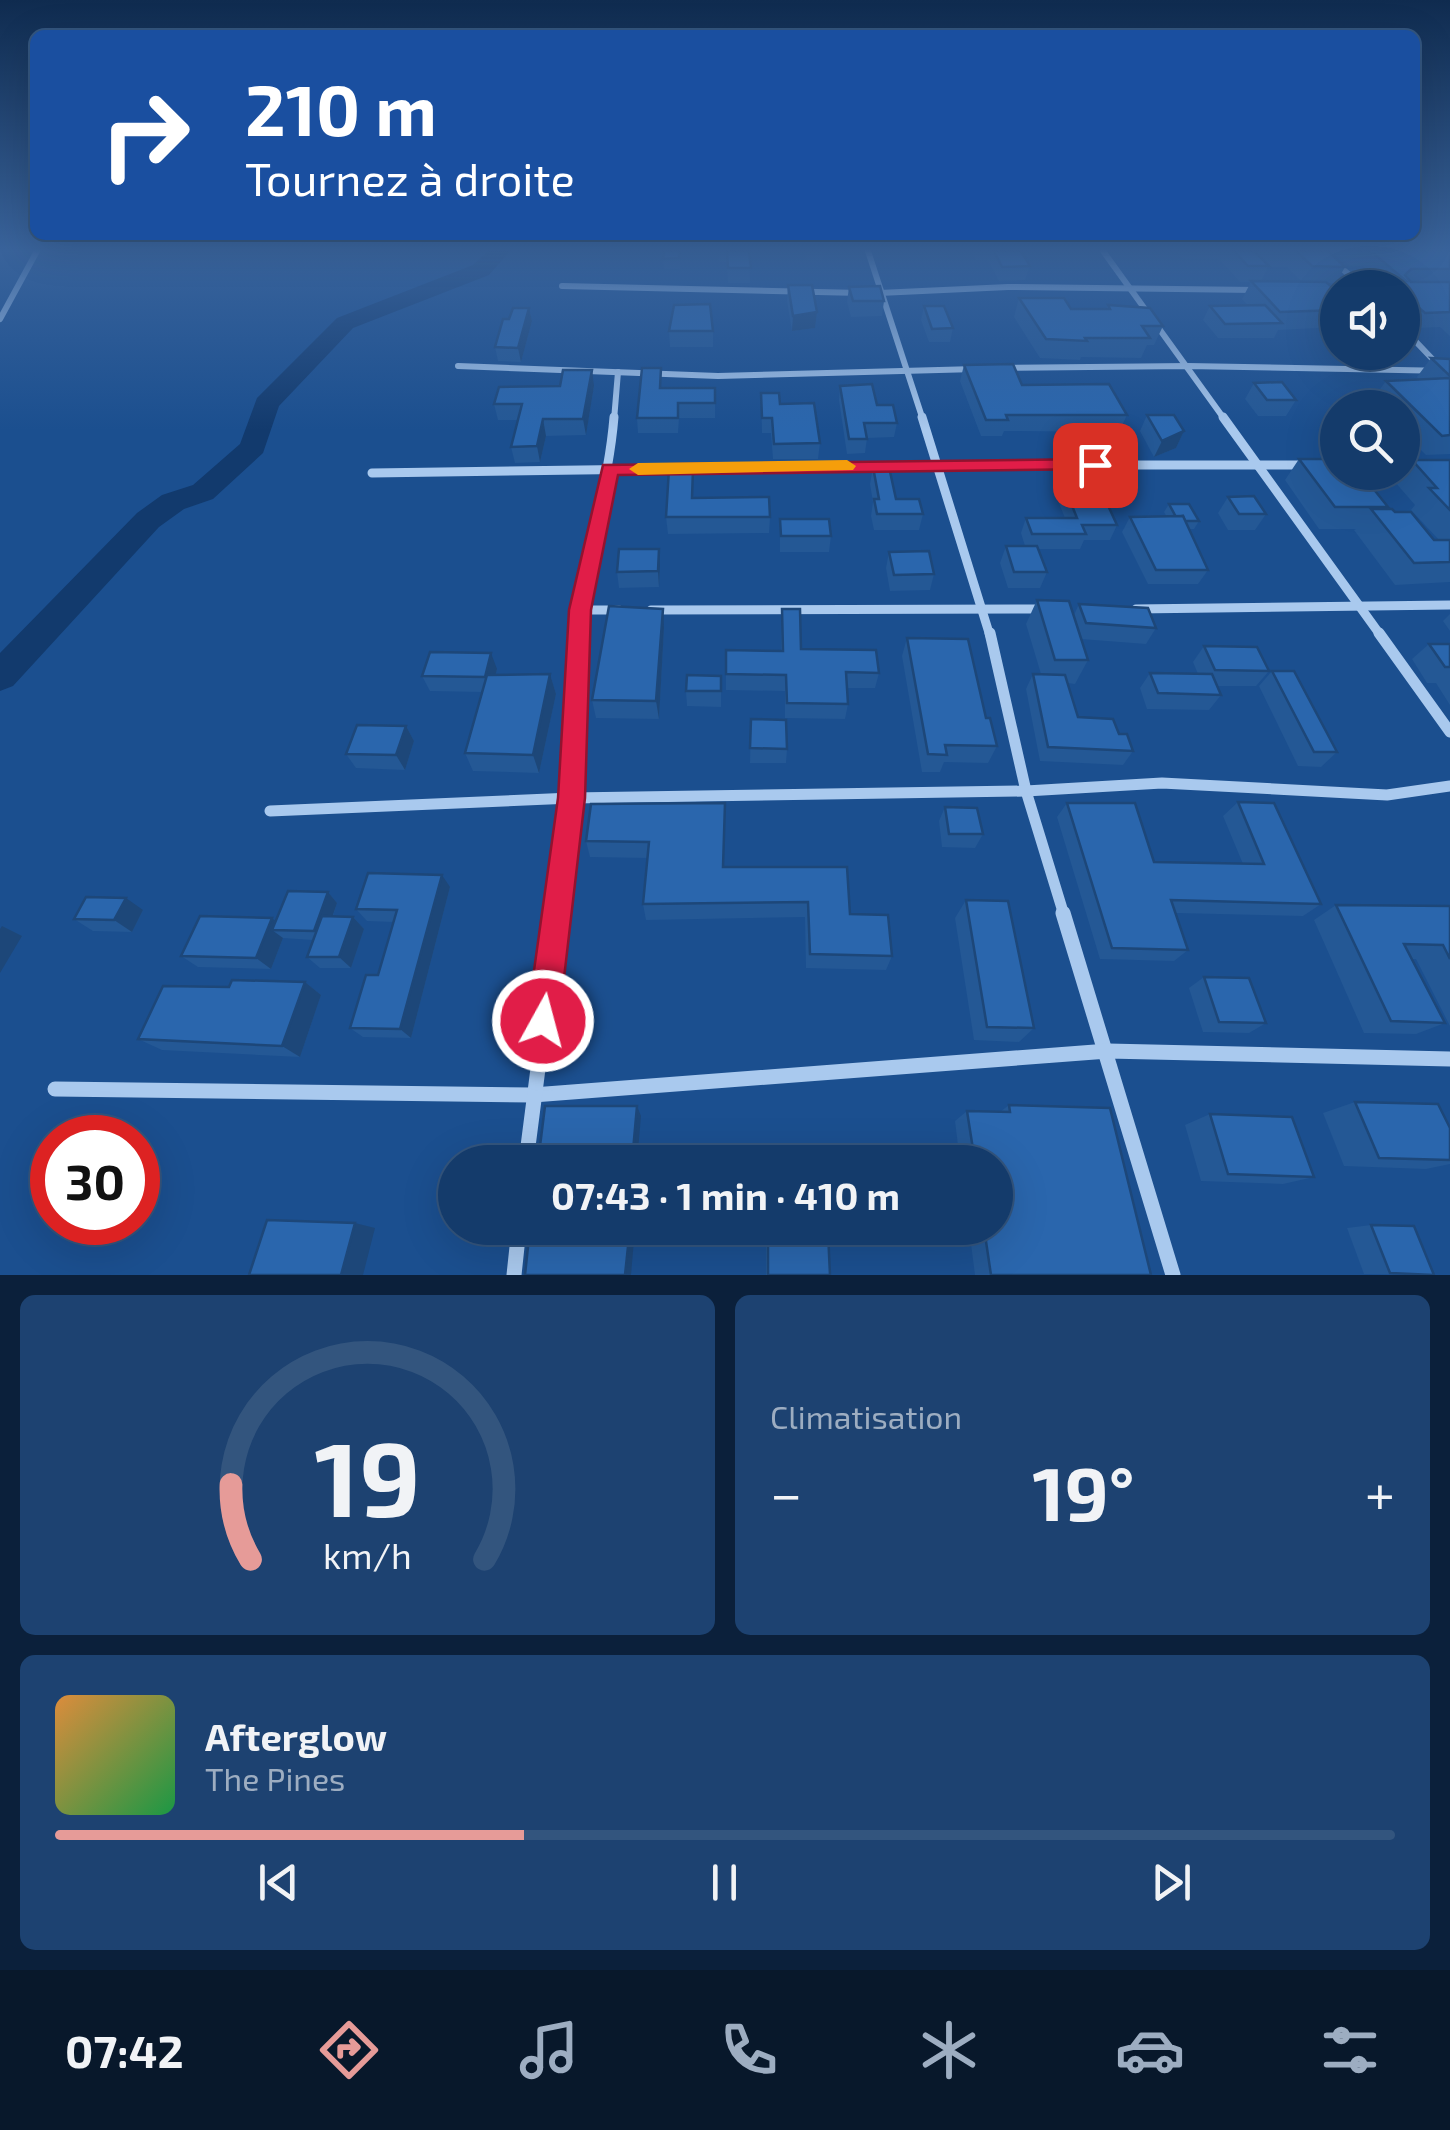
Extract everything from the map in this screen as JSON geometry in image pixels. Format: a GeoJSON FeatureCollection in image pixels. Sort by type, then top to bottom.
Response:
{"type":"FeatureCollection","features":[{"type":"Feature","properties":{"kind":"street"},"geometry":{"type":"LineString","coordinates":[[886,310],[984,609],[1026,791],[1173,1275]]}},
{"type":"Feature","properties":{"kind":"street"},"geometry":{"type":"LineString","coordinates":[[1145,310],[1450,732]]}},
{"type":"Feature","properties":{"kind":"street"},"geometry":{"type":"LineString","coordinates":[[1420,345],[1448,373]]}},
{"type":"Feature","properties":{"kind":"street"},"geometry":{"type":"LineString","coordinates":[[458,366],[718,376],[982,368]]}},
{"type":"Feature","properties":{"kind":"street"},"geometry":{"type":"LineString","coordinates":[[1000,368],[1188,366],[1448,373]]}},
{"type":"Feature","properties":{"kind":"street"},"geometry":{"type":"LineString","coordinates":[[528,1145],[572,798],[580,610],[610,469],[618,372]]}},
{"type":"Feature","properties":{"kind":"street"},"geometry":{"type":"LineString","coordinates":[[372,473],[935,464],[1320,465]]}},
{"type":"Feature","properties":{"kind":"street"},"geometry":{"type":"LineString","coordinates":[[1124,609],[1450,606]]}},
{"type":"Feature","properties":{"kind":"street"},"geometry":{"type":"LineString","coordinates":[[580,610],[1064,609]]}},
{"type":"Feature","properties":{"kind":"street"},"geometry":{"type":"LineString","coordinates":[[270,811],[572,798],[1026,791],[1162,784],[1388,794],[1450,786]]}},
{"type":"Feature","properties":{"kind":"street"},"geometry":{"type":"LineString","coordinates":[[55,1089],[534,1095],[1108,1051],[1450,1059]]}},
{"type":"Feature","properties":{"kind":"street"},"geometry":{"type":"LineString","coordinates":[[514,1275],[517,1245]]}},
{"type":"Feature","properties":{"kind":"building"},"geometry":{"type":"Polygon","coordinates":[[[512,310],[528,310],[518,348],[495,347],[503,319],[509,319],[512,310]]]}},
{"type":"Feature","properties":{"kind":"building"},"geometry":{"type":"Polygon","coordinates":[[[673,310],[711,310],[713,331],[669,331],[673,310]]]}},
{"type":"Feature","properties":{"kind":"building"},"geometry":{"type":"Polygon","coordinates":[[[792,310],[817,310],[817,312],[793,316],[792,310]]]}},
{"type":"Feature","properties":{"kind":"building"},"geometry":{"type":"Polygon","coordinates":[[[926,310],[946,310],[953,328],[932,329],[926,310]]]}},
{"type":"Feature","properties":{"kind":"building"},"geometry":{"type":"Polygon","coordinates":[[[1027,310],[1152,310],[1163,326],[1142,326],[1150,338],[1046,339],[1027,310]]]}},
{"type":"Feature","properties":{"kind":"building"},"geometry":{"type":"Polygon","coordinates":[[[1214,310],[1270,310],[1282,323],[1225,324],[1214,310]]]}},
{"type":"Feature","properties":{"kind":"building"},"geometry":{"type":"Polygon","coordinates":[[[1431,358],[1450,359],[1450,376],[1431,358]]]}},
{"type":"Feature","properties":{"kind":"building"},"geometry":{"type":"Polygon","coordinates":[[[1013,364],[1022,385],[1109,384],[1127,415],[1006,415],[1008,420],[986,420],[964,365],[1013,364]]]}},
{"type":"Feature","properties":{"kind":"building"},"geometry":{"type":"Polygon","coordinates":[[[642,368],[661,368],[660,388],[715,388],[715,403],[678,403],[678,418],[637,418],[642,368]]]}},
{"type":"Feature","properties":{"kind":"building"},"geometry":{"type":"Polygon","coordinates":[[[563,370],[592,370],[583,419],[543,419],[537,446],[511,447],[522,404],[494,404],[499,387],[560,386],[563,370]]]}},
{"type":"Feature","properties":{"kind":"building"},"geometry":{"type":"Polygon","coordinates":[[[1450,378],[1450,435],[1442,436],[1420,414],[1420,390],[1395,390],[1386,381],[1450,378]]]}},
{"type":"Feature","properties":{"kind":"building"},"geometry":{"type":"Polygon","coordinates":[[[1282,382],[1296,400],[1267,400],[1254,383],[1282,382]]]}},
{"type":"Feature","properties":{"kind":"building"},"geometry":{"type":"Polygon","coordinates":[[[872,384],[877,405],[893,405],[897,423],[864,423],[867,439],[849,439],[840,386],[872,384]]]}},
{"type":"Feature","properties":{"kind":"building"},"geometry":{"type":"Polygon","coordinates":[[[761,393],[779,393],[780,404],[814,403],[820,443],[774,444],[772,418],[762,418],[761,393]]]}},
{"type":"Feature","properties":{"kind":"building"},"geometry":{"type":"Polygon","coordinates":[[[1147,415],[1174,415],[1184,431],[1162,441],[1147,415]]]}},
{"type":"Feature","properties":{"kind":"building"},"geometry":{"type":"Polygon","coordinates":[[[1299,459],[1320,459],[1320,487],[1299,459]]]}},
{"type":"Feature","properties":{"kind":"building"},"geometry":{"type":"Polygon","coordinates":[[[1420,460],[1450,460],[1450,510],[1429,488],[1437,488],[1420,469],[1420,460]]]}},
{"type":"Feature","properties":{"kind":"building"},"geometry":{"type":"Polygon","coordinates":[[[873,467],[889,467],[896,499],[919,499],[923,514],[877,514],[874,499],[879,499],[873,467]]]}},
{"type":"Feature","properties":{"kind":"building"},"geometry":{"type":"Polygon","coordinates":[[[669,469],[693,469],[692,498],[769,497],[770,517],[666,517],[669,469]]]}},
{"type":"Feature","properties":{"kind":"building"},"geometry":{"type":"Polygon","coordinates":[[[1094,475],[1117,525],[1082,525],[1086,534],[1032,534],[1026,518],[1077,518],[1060,476],[1094,475]]]}},
{"type":"Feature","properties":{"kind":"building"},"geometry":{"type":"Polygon","coordinates":[[[1322,490],[1374,490],[1388,507],[1335,507],[1322,490]]]}},
{"type":"Feature","properties":{"kind":"building"},"geometry":{"type":"Polygon","coordinates":[[[1254,496],[1266,514],[1239,514],[1228,497],[1254,496]]]}},
{"type":"Feature","properties":{"kind":"building"},"geometry":{"type":"Polygon","coordinates":[[[1169,504],[1189,504],[1199,521],[1176,517],[1169,504]]]}},
{"type":"Feature","properties":{"kind":"building"},"geometry":{"type":"Polygon","coordinates":[[[1371,509],[1411,512],[1434,540],[1450,540],[1450,562],[1414,563],[1371,509]]]}},
{"type":"Feature","properties":{"kind":"building"},"geometry":{"type":"Polygon","coordinates":[[[1183,516],[1208,570],[1156,570],[1130,517],[1183,516]]]}},
{"type":"Feature","properties":{"kind":"building"},"geometry":{"type":"Polygon","coordinates":[[[780,519],[829,519],[831,536],[781,536],[780,519]]]}},
{"type":"Feature","properties":{"kind":"building"},"geometry":{"type":"Polygon","coordinates":[[[1006,546],[1037,546],[1047,572],[1014,572],[1006,546]]]}},
{"type":"Feature","properties":{"kind":"building"},"geometry":{"type":"Polygon","coordinates":[[[619,549],[659,549],[658,571],[617,572],[619,549]]]}},
{"type":"Feature","properties":{"kind":"building"},"geometry":{"type":"Polygon","coordinates":[[[929,551],[934,574],[894,575],[889,552],[929,551]]]}},
{"type":"Feature","properties":{"kind":"building"},"geometry":{"type":"Polygon","coordinates":[[[1037,600],[1069,601],[1088,660],[1055,660],[1037,600]]]}},
{"type":"Feature","properties":{"kind":"building"},"geometry":{"type":"Polygon","coordinates":[[[1079,604],[1148,608],[1156,628],[1086,623],[1079,604]]]}},
{"type":"Feature","properties":{"kind":"building"},"geometry":{"type":"Polygon","coordinates":[[[609,606],[663,609],[656,701],[592,700],[609,606]]]}},
{"type":"Feature","properties":{"kind":"building"},"geometry":{"type":"Polygon","coordinates":[[[782,609],[800,609],[801,649],[876,650],[879,673],[846,672],[848,704],[787,703],[786,675],[726,674],[726,650],[783,651],[782,609]]]}},
{"type":"Feature","properties":{"kind":"building"},"geometry":{"type":"Polygon","coordinates":[[[907,638],[968,639],[986,718],[990,718],[997,746],[945,745],[947,755],[928,754],[907,638]]]}},
{"type":"Feature","properties":{"kind":"building"},"geometry":{"type":"Polygon","coordinates":[[[1429,644],[1450,644],[1450,667],[1445,667],[1429,644]]]}},
{"type":"Feature","properties":{"kind":"building"},"geometry":{"type":"Polygon","coordinates":[[[1204,646],[1257,647],[1269,671],[1215,670],[1204,646]]]}},
{"type":"Feature","properties":{"kind":"building"},"geometry":{"type":"Polygon","coordinates":[[[430,652],[491,653],[485,677],[422,676],[430,652]]]}},
{"type":"Feature","properties":{"kind":"building"},"geometry":{"type":"Polygon","coordinates":[[[1272,671],[1294,671],[1337,752],[1314,752],[1272,671]]]}},
{"type":"Feature","properties":{"kind":"building"},"geometry":{"type":"Polygon","coordinates":[[[1150,673],[1212,674],[1221,695],[1158,693],[1150,673]]]}},
{"type":"Feature","properties":{"kind":"building"},"geometry":{"type":"Polygon","coordinates":[[[550,674],[533,755],[465,753],[487,675],[550,674]]]}},
{"type":"Feature","properties":{"kind":"building"},"geometry":{"type":"Polygon","coordinates":[[[1033,674],[1065,675],[1078,717],[1113,719],[1119,734],[1127,734],[1133,751],[1048,747],[1033,674]]]}},
{"type":"Feature","properties":{"kind":"building"},"geometry":{"type":"Polygon","coordinates":[[[687,675],[721,676],[721,691],[686,691],[687,675]]]}},
{"type":"Feature","properties":{"kind":"building"},"geometry":{"type":"Polygon","coordinates":[[[751,719],[786,720],[787,749],[750,748],[751,719]]]}},
{"type":"Feature","properties":{"kind":"building"},"geometry":{"type":"Polygon","coordinates":[[[357,725],[406,726],[396,755],[346,754],[357,725]]]}},
{"type":"Feature","properties":{"kind":"building"},"geometry":{"type":"Polygon","coordinates":[[[1238,802],[1274,803],[1321,904],[1171,900],[1188,950],[1112,948],[1067,803],[1135,803],[1154,862],[1264,864],[1238,802]]]}},
{"type":"Feature","properties":{"kind":"building"},"geometry":{"type":"Polygon","coordinates":[[[725,803],[723,867],[847,867],[850,914],[888,915],[892,956],[810,954],[808,902],[643,904],[649,842],[586,841],[591,804],[725,803]]]}},
{"type":"Feature","properties":{"kind":"building"},"geometry":{"type":"Polygon","coordinates":[[[945,807],[977,808],[983,834],[949,834],[945,807]]]}},
{"type":"Feature","properties":{"kind":"building"},"geometry":{"type":"Polygon","coordinates":[[[368,873],[442,875],[400,1029],[350,1028],[366,975],[378,975],[397,910],[356,909],[368,873]]]}},
{"type":"Feature","properties":{"kind":"building"},"geometry":{"type":"Polygon","coordinates":[[[288,891],[328,892],[314,931],[272,930],[288,891]]]}},
{"type":"Feature","properties":{"kind":"building"},"geometry":{"type":"Polygon","coordinates":[[[86,897],[126,898],[114,920],[74,919],[86,897]]]}},
{"type":"Feature","properties":{"kind":"building"},"geometry":{"type":"Polygon","coordinates":[[[966,900],[1008,901],[1034,1028],[987,1027],[966,900]]]}},
{"type":"Feature","properties":{"kind":"building"},"geometry":{"type":"Polygon","coordinates":[[[1336,905],[1450,906],[1450,959],[1443,945],[1404,944],[1445,1023],[1391,1021],[1336,905]]]}},
{"type":"Feature","properties":{"kind":"building"},"geometry":{"type":"Polygon","coordinates":[[[200,916],[272,918],[256,958],[181,956],[200,916]]]}},
{"type":"Feature","properties":{"kind":"building"},"geometry":{"type":"Polygon","coordinates":[[[322,916],[353,917],[339,957],[307,957],[322,916]]]}},
{"type":"Feature","properties":{"kind":"building"},"geometry":{"type":"Polygon","coordinates":[[[1204,977],[1249,978],[1266,1023],[1219,1022],[1204,977]]]}},
{"type":"Feature","properties":{"kind":"building"},"geometry":{"type":"Polygon","coordinates":[[[232,980],[305,982],[282,1046],[138,1039],[163,986],[229,987],[232,980]]]}},
{"type":"Feature","properties":{"kind":"building"},"geometry":{"type":"Polygon","coordinates":[[[1355,1102],[1438,1104],[1450,1128],[1450,1160],[1379,1158],[1355,1102]]]}},
{"type":"Feature","properties":{"kind":"building"},"geometry":{"type":"Polygon","coordinates":[[[1009,1105],[1110,1108],[1151,1275],[991,1275],[987,1245],[1013,1245],[1013,1145],[972,1145],[967,1111],[1010,1112],[1009,1105]]]}},
{"type":"Feature","properties":{"kind":"building"},"geometry":{"type":"Polygon","coordinates":[[[545,1106],[637,1106],[634,1145],[540,1145],[545,1106]]]}},
{"type":"Feature","properties":{"kind":"building"},"geometry":{"type":"Polygon","coordinates":[[[1210,1114],[1292,1117],[1314,1177],[1228,1174],[1210,1114]]]}},
{"type":"Feature","properties":{"kind":"building"},"geometry":{"type":"Polygon","coordinates":[[[267,1220],[355,1223],[341,1275],[249,1275],[267,1220]]]}},
{"type":"Feature","properties":{"kind":"building"},"geometry":{"type":"Polygon","coordinates":[[[1371,1225],[1414,1226],[1434,1275],[1390,1273],[1371,1225]]]}},
{"type":"Feature","properties":{"kind":"building"},"geometry":{"type":"Polygon","coordinates":[[[528,1245],[628,1245],[625,1275],[525,1275],[528,1245]]]}},
{"type":"Feature","properties":{"kind":"building"},"geometry":{"type":"Polygon","coordinates":[[[768,1245],[829,1245],[830,1275],[768,1275],[768,1245]]]}},
{"type":"Feature","properties":{"kind":"waterway"},"geometry":{"type":"LineString","coordinates":[[0,676],[148,520],[173,502],[203,492],[253,447],[266,404],[345,323],[377,310]]}},
{"type":"Feature","properties":{"kind":"slow traffic"},"geometry":{"type":"LineString","coordinates":[[638,469],[847,466]]}},
{"type":"Feature","properties":{"kind":"route"},"geometry":{"type":"LineString","coordinates":[[543,1021],[572,798],[580,610],[610,469],[1095,465]]}}]}
